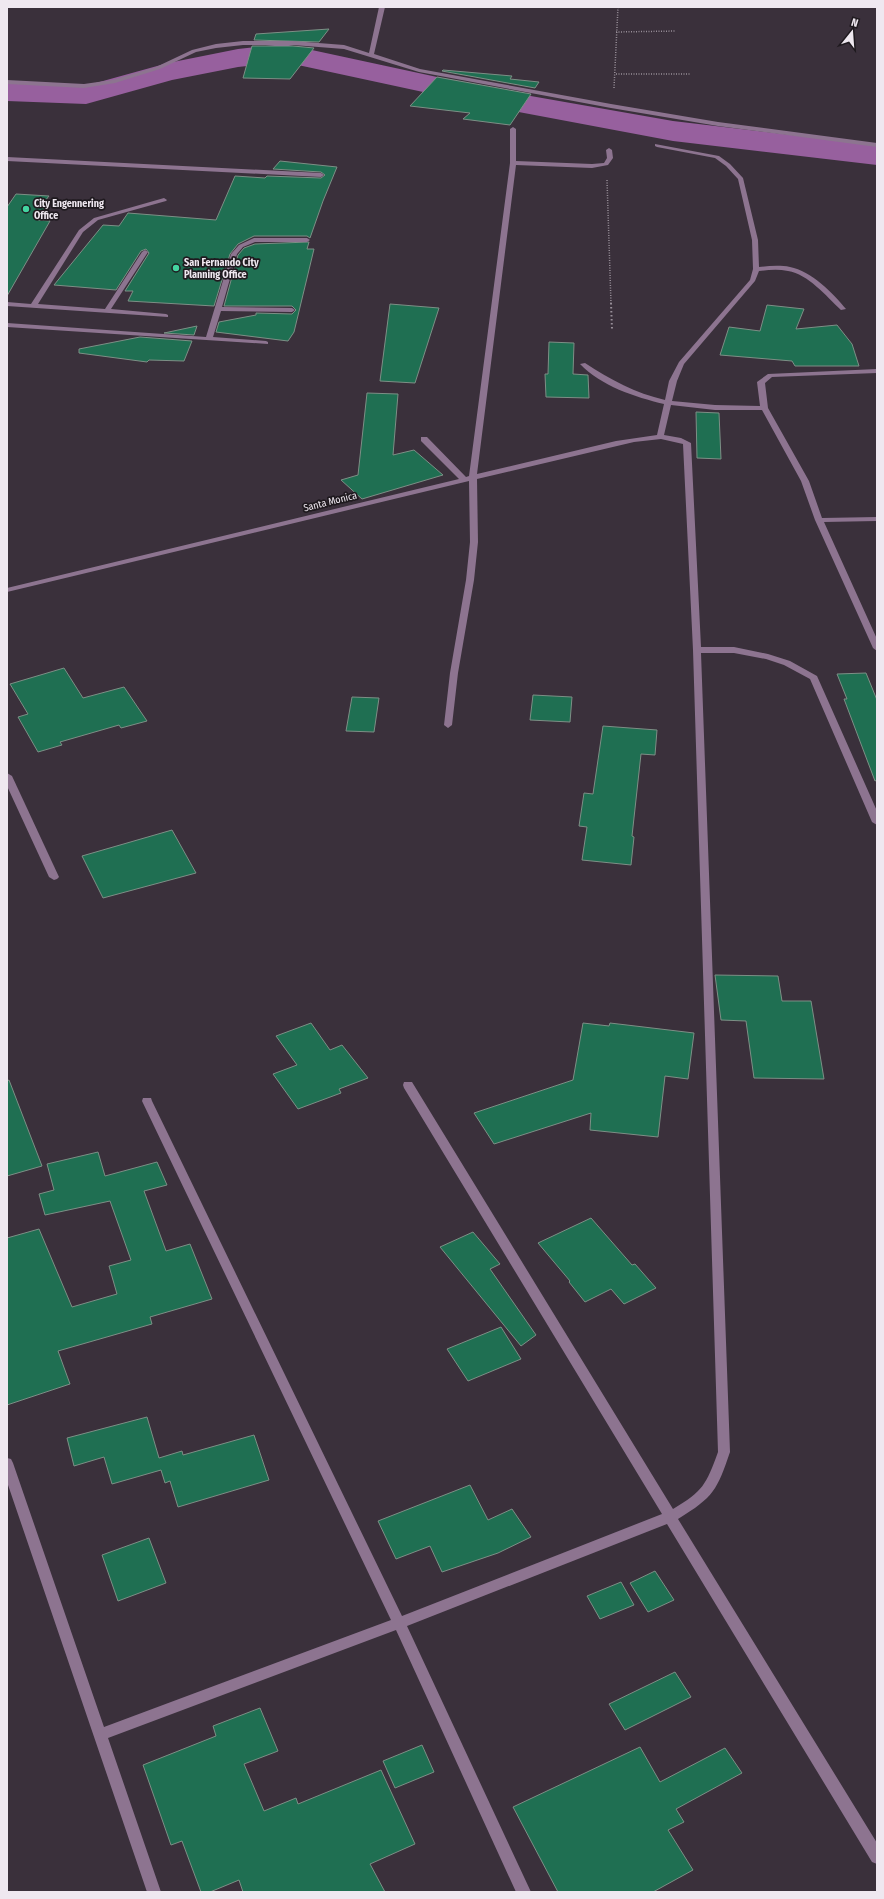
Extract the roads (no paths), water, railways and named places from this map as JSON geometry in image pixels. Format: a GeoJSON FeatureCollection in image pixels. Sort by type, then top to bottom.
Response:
{"type":"FeatureCollection","features":[{"type":"Feature","properties":{"kind":"street"},"geometry":{"type":"LineString","coordinates":[[371,55],[382,7]]}},
{"type":"Feature","properties":{"kind":"street"},"geometry":{"type":"LineString","coordinates":[[7,82],[84,86],[112,82],[158,68],[194,51],[216,46],[243,43],[293,43],[337,47],[371,55],[419,70],[611,106],[718,124],[877,145]]}},
{"type":"Feature","properties":{"kind":"street"},"geometry":{"type":"LineString","coordinates":[[448,725],[454,673],[470,580],[474,542],[469,479],[513,162],[513,129]]}},
{"type":"Feature","properties":{"kind":"street"},"geometry":{"type":"LineString","coordinates":[[657,145],[717,157],[728,165],[741,179],[755,240],[756,269],[753,280],[681,363],[673,381],[660,437]]}},
{"type":"Feature","properties":{"kind":"street"},"geometry":{"type":"LineString","coordinates":[[513,162],[592,166],[606,164],[610,158],[609,150]]}},
{"type":"Feature","properties":{"kind":"street"},"geometry":{"type":"LineString","coordinates":[[7,159],[321,175]]}},
{"type":"Feature","properties":{"kind":"street"},"geometry":{"type":"LineString","coordinates":[[33,306],[80,231],[87,224],[96,219],[164,200]]}},
{"type":"Feature","properties":{"kind":"street"},"geometry":{"type":"LineString","coordinates":[[209,338],[234,254],[241,246],[254,240],[307,240]]}},
{"type":"Feature","properties":{"kind":"street"},"geometry":{"type":"LineString","coordinates":[[107,311],[145,252]]}},
{"type":"Feature","properties":{"kind":"street"},"geometry":{"type":"LineString","coordinates":[[756,269],[778,268],[792,270],[802,274],[843,309]]}},
{"type":"Feature","properties":{"kind":"street"},"geometry":{"type":"LineString","coordinates":[[7,304],[166,316]]}},
{"type":"Feature","properties":{"kind":"street"},"geometry":{"type":"LineString","coordinates":[[218,309],[292,310]]}},
{"type":"Feature","properties":{"kind":"street"},"geometry":{"type":"LineString","coordinates":[[7,325],[266,343]]}},
{"type":"Feature","properties":{"kind":"street"},"geometry":{"type":"LineString","coordinates":[[583,364],[601,379],[617,388],[668,403],[719,408],[764,408]]}},
{"type":"Feature","properties":{"kind":"street"},"geometry":{"type":"LineString","coordinates":[[877,371],[770,375],[761,382],[764,408],[805,482],[819,520],[877,648]]}},
{"type":"Feature","properties":{"kind":"street","name":"Santa Monica"},"geometry":{"type":"LineString","coordinates":[[7,590],[616,443],[660,437],[673,438],[687,444],[697,650]]}},
{"type":"Feature","properties":{"kind":"street"},"geometry":{"type":"LineString","coordinates":[[424,439],[469,479]]}},
{"type":"Feature","properties":{"kind":"street"},"geometry":{"type":"LineString","coordinates":[[819,520],[877,519]]}},
{"type":"Feature","properties":{"kind":"street"},"geometry":{"type":"LineString","coordinates":[[100,1735],[399,1623],[670,1517],[697,1501],[712,1483],[724,1452],[697,650],[734,650],[768,657],[787,663],[814,678],[877,822]]}},
{"type":"Feature","properties":{"kind":"street"},"geometry":{"type":"LineString","coordinates":[[7,776],[54,877]]}},
{"type":"Feature","properties":{"kind":"street"},"geometry":{"type":"LineString","coordinates":[[408,1085],[877,1857]]}},
{"type":"Feature","properties":{"kind":"street"},"geometry":{"type":"LineString","coordinates":[[146,1101],[399,1623],[524,1892]]}},
{"type":"Feature","properties":{"kind":"street"},"geometry":{"type":"LineString","coordinates":[[7,1463],[154,1892]]}},
{"type":"Feature","properties":{"kind":"waterway"},"geometry":{"type":"LineString","coordinates":[[7,92],[86,95],[168,72],[238,58],[284,53],[502,100],[673,131],[877,155]]}},
{"type":"Feature","properties":{"kind":"place","name":"City Engennering Office"},"geometry":{"type":"Point","coordinates":[26,209]}},
{"type":"Feature","properties":{"kind":"place","name":"San Fernando City Planning Office"},"geometry":{"type":"Point","coordinates":[176,268]}}]}
